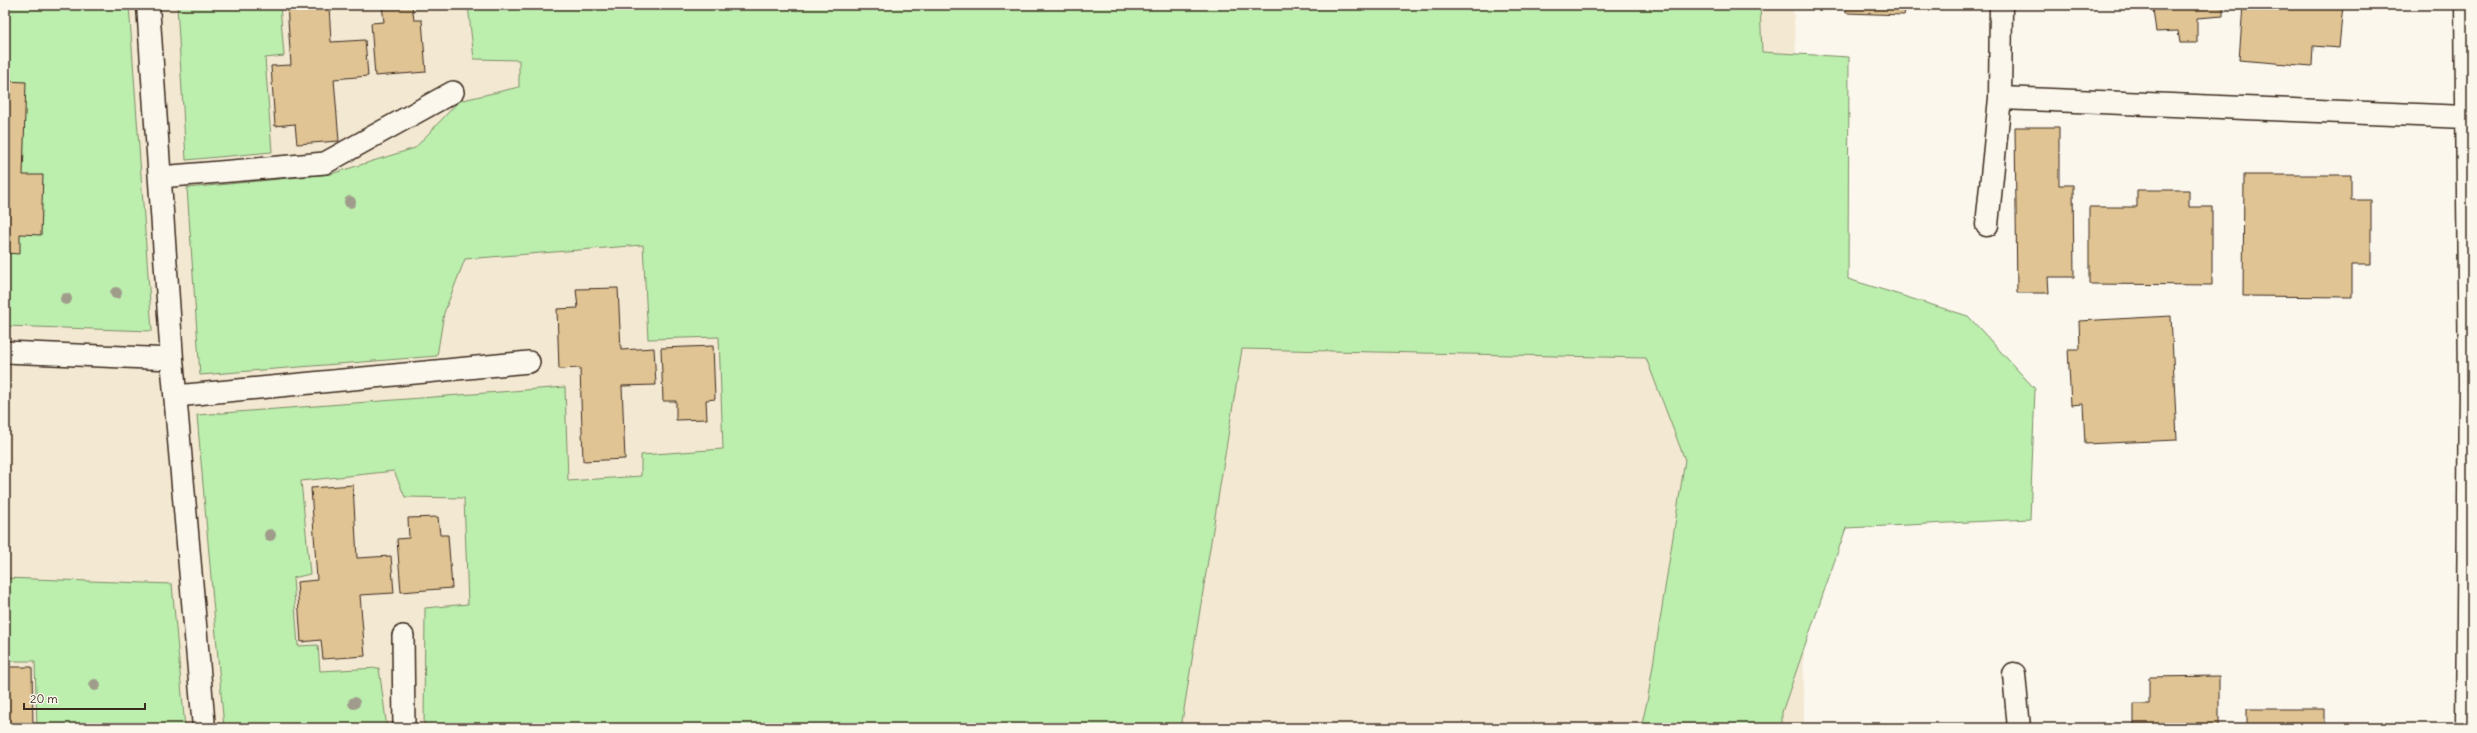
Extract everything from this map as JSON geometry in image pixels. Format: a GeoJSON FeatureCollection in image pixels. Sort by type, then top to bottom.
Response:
{"type":"FeatureCollection","features":[{"type":"Feature","properties":{"kind":"street"},"geometry":{"type":"LineString","coordinates":[[148,5],[172,359],[204,728]]}},
{"type":"Feature","properties":{"kind":"street"},"geometry":{"type":"LineString","coordinates":[[1987,225],[2000,98],[2001,5]]}},
{"type":"Feature","properties":{"kind":"street"},"geometry":{"type":"LineString","coordinates":[[2466,5],[2466,118],[2471,383],[2467,728]]}},
{"type":"Feature","properties":{"kind":"street"},"geometry":{"type":"LineString","coordinates":[[2000,98],[2466,118]]}},
{"type":"Feature","properties":{"kind":"street"},"geometry":{"type":"LineString","coordinates":[[2014,674],[2019,728]]}},
{"type":"Feature","properties":{"kind":"lane"},"geometry":{"type":"LineString","coordinates":[[160,177],[325,163],[453,92]]}},
{"type":"Feature","properties":{"kind":"lane"},"geometry":{"type":"LineString","coordinates":[[5,352],[172,359]]}},
{"type":"Feature","properties":{"kind":"lane"},"geometry":{"type":"LineString","coordinates":[[176,396],[528,362]]}},
{"type":"Feature","properties":{"kind":"lane"},"geometry":{"type":"LineString","coordinates":[[403,636],[404,728]]}},
{"type":"Feature","properties":{"kind":"shaded area"},"geometry":{"type":"Polygon","coordinates":[[[5,5],[1793,5],[1801,133],[1804,728],[5,728],[5,5]]]}},
{"type":"Feature","properties":{"kind":"green space"},"geometry":{"type":"Polygon","coordinates":[[[5,5],[129,5],[152,331],[5,326],[5,5]]]}},
{"type":"Feature","properties":{"kind":"green space"},"geometry":{"type":"Polygon","coordinates":[[[177,5],[280,5],[284,56],[265,58],[272,152],[186,160],[177,5]]]}},
{"type":"Feature","properties":{"kind":"green space"},"geometry":{"type":"Polygon","coordinates":[[[468,5],[1760,5],[1762,52],[1849,57],[1848,279],[1968,316],[2035,389],[2030,519],[1846,528],[1782,712],[1782,728],[1641,728],[1648,697],[1685,460],[1646,358],[1242,349],[1181,728],[424,728],[425,608],[468,604],[464,498],[405,497],[394,471],[301,481],[310,574],[293,578],[298,646],[318,645],[320,671],[379,668],[387,728],[224,728],[197,415],[565,387],[568,481],[641,476],[641,455],[723,449],[719,337],[648,339],[643,245],[465,259],[444,313],[437,356],[200,375],[187,188],[331,174],[415,148],[459,101],[519,87],[519,60],[474,59],[468,5]]]}},
{"type":"Feature","properties":{"kind":"green space"},"geometry":{"type":"Polygon","coordinates":[[[5,578],[172,584],[185,728],[37,728],[35,661],[5,661],[5,578]]]}},
{"type":"Feature","properties":{"kind":"building"},"geometry":{"type":"Polygon","coordinates":[[[287,5],[329,5],[331,42],[365,40],[368,76],[334,79],[339,141],[297,144],[295,124],[275,126],[271,66],[291,65],[287,5]]]}},
{"type":"Feature","properties":{"kind":"building"},"geometry":{"type":"Polygon","coordinates":[[[382,5],[412,5],[414,20],[422,20],[426,72],[375,76],[371,23],[384,22],[382,5]]]}},
{"type":"Feature","properties":{"kind":"building"},"geometry":{"type":"Polygon","coordinates":[[[1846,5],[1906,5],[1904,15],[1846,13],[1846,5]]]}},
{"type":"Feature","properties":{"kind":"building"},"geometry":{"type":"Polygon","coordinates":[[[2137,5],[2223,5],[2223,16],[2197,18],[2197,43],[2180,43],[2178,31],[2156,32],[2153,9],[2137,8],[2137,5]]]}},
{"type":"Feature","properties":{"kind":"building"},"geometry":{"type":"Polygon","coordinates":[[[2243,5],[2343,5],[2339,48],[2313,46],[2312,66],[2239,60],[2243,5]]]}},
{"type":"Feature","properties":{"kind":"building"},"geometry":{"type":"Polygon","coordinates":[[[5,81],[26,82],[23,175],[43,175],[41,235],[20,234],[20,254],[5,253],[5,81]]]}},
{"type":"Feature","properties":{"kind":"building"},"geometry":{"type":"Polygon","coordinates":[[[2015,127],[2059,127],[2059,185],[2073,185],[2074,277],[2048,277],[2049,293],[2017,293],[2015,127]]]}},
{"type":"Feature","properties":{"kind":"building"},"geometry":{"type":"Polygon","coordinates":[[[2244,175],[2351,175],[2351,200],[2371,200],[2371,265],[2352,265],[2352,297],[2243,296],[2244,175]]]}},
{"type":"Feature","properties":{"kind":"building"},"geometry":{"type":"Polygon","coordinates":[[[2137,190],[2189,190],[2189,207],[2212,207],[2212,285],[2089,284],[2089,207],[2137,207],[2137,190]]]}},
{"type":"Feature","properties":{"kind":"building"},"geometry":{"type":"Polygon","coordinates":[[[618,288],[621,350],[654,348],[656,385],[622,386],[625,459],[583,461],[580,368],[559,369],[557,309],[578,308],[576,289],[618,288]]]}},
{"type":"Feature","properties":{"kind":"building"},"geometry":{"type":"Polygon","coordinates":[[[2171,316],[2177,440],[2085,444],[2083,404],[2071,405],[2068,349],[2080,349],[2079,321],[2171,316]]]}},
{"type":"Feature","properties":{"kind":"building"},"geometry":{"type":"Polygon","coordinates":[[[713,346],[715,399],[706,400],[707,419],[676,420],[676,401],[663,401],[661,348],[713,346]]]}},
{"type":"Feature","properties":{"kind":"building"},"geometry":{"type":"Polygon","coordinates":[[[353,485],[357,558],[391,556],[394,593],[360,595],[365,656],[323,659],[321,640],[301,642],[297,582],[317,580],[311,488],[353,485]]]}},
{"type":"Feature","properties":{"kind":"building"},"geometry":{"type":"Polygon","coordinates":[[[438,517],[440,535],[448,535],[452,588],[401,592],[397,539],[409,538],[408,518],[438,517]]]}},
{"type":"Feature","properties":{"kind":"building"},"geometry":{"type":"Polygon","coordinates":[[[5,667],[32,667],[33,728],[5,728],[5,667]]]}},
{"type":"Feature","properties":{"kind":"building"},"geometry":{"type":"Polygon","coordinates":[[[2219,676],[2219,728],[2134,728],[2134,704],[2149,704],[2149,677],[2219,676]]]}},
{"type":"Feature","properties":{"kind":"building"},"geometry":{"type":"Polygon","coordinates":[[[2247,709],[2325,709],[2325,728],[2247,728],[2247,709]]]}}]}
